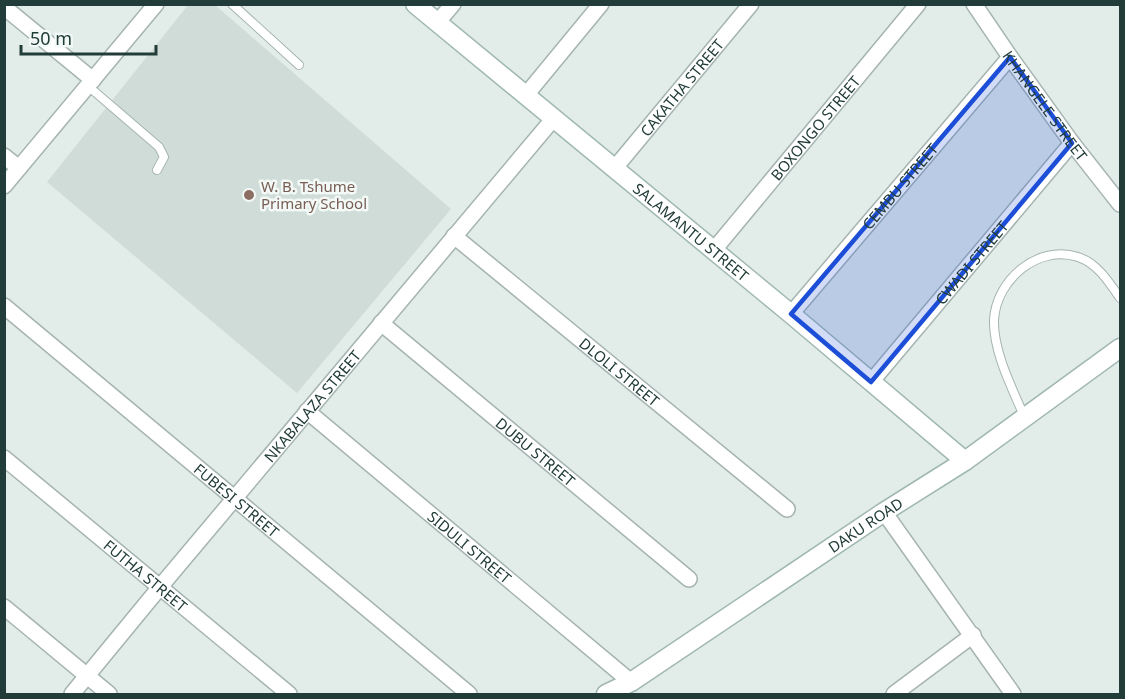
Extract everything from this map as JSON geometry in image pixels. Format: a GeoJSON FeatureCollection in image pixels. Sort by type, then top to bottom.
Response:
{"type":"FeatureCollection","features":[{"type":"Feature","properties":{"kind":"street"},"geometry":{"type":"LineString","coordinates":[[4,186],[156,4]]}},
{"type":"Feature","properties":{"kind":"street","name":"SALAMANTU STREET"},"geometry":{"type":"LineString","coordinates":[[415,4],[791,314],[965,461]]}},
{"type":"Feature","properties":{"kind":"street"},"geometry":{"type":"LineString","coordinates":[[437,23],[453,4]]}},
{"type":"Feature","properties":{"kind":"street"},"geometry":{"type":"LineString","coordinates":[[526,95],[602,4]]}},
{"type":"Feature","properties":{"kind":"street","name":"CAKATHA STREET"},"geometry":{"type":"LineString","coordinates":[[614,169],[751,4]]}},
{"type":"Feature","properties":{"kind":"street","name":"BOXONGO STREET"},"geometry":{"type":"LineString","coordinates":[[713,251],[918,4]]}},
{"type":"Feature","properties":{"kind":"street","name":"KHANGELE STREET"},"geometry":{"type":"LineString","coordinates":[[974,4],[1072,143],[1120,204]]}},
{"type":"Feature","properties":{"kind":"street"},"geometry":{"type":"LineString","coordinates":[[4,7],[90,83]]}},
{"type":"Feature","properties":{"kind":"street","name":"CEMBU STREET"},"geometry":{"type":"LineString","coordinates":[[791,314],[1010,57]]}},
{"type":"Feature","properties":{"kind":"street","name":"NKABALAZA STREET"},"geometry":{"type":"LineString","coordinates":[[72,694],[554,118]]}},
{"type":"Feature","properties":{"kind":"street","name":"CWADI STREET"},"geometry":{"type":"LineString","coordinates":[[871,382],[1072,143]]}},
{"type":"Feature","properties":{"kind":"street"},"geometry":{"type":"LineString","coordinates":[[4,156],[19,168]]}},
{"type":"Feature","properties":{"kind":"street","name":"DLOLI STREET"},"geometry":{"type":"LineString","coordinates":[[454,236],[787,509]]}},
{"type":"Feature","properties":{"kind":"street","name":"FUBESI STREET"},"geometry":{"type":"LineString","coordinates":[[4,306],[469,694]]}},
{"type":"Feature","properties":{"kind":"street","name":"DUBU STREET"},"geometry":{"type":"LineString","coordinates":[[381,323],[689,579]]}},
{"type":"Feature","properties":{"kind":"street","name":"DAKU ROAD"},"geometry":{"type":"LineString","coordinates":[[606,694],[631,682],[884,512],[965,461],[1120,348]]}},
{"type":"Feature","properties":{"kind":"street","name":"SIDULI STREET"},"geometry":{"type":"LineString","coordinates":[[307,411],[631,682]]}},
{"type":"Feature","properties":{"kind":"street","name":"FUTHA STREET"},"geometry":{"type":"LineString","coordinates":[[4,458],[289,694]]}},
{"type":"Feature","properties":{"kind":"street"},"geometry":{"type":"LineString","coordinates":[[884,512],[1013,694]]}},
{"type":"Feature","properties":{"kind":"street"},"geometry":{"type":"LineString","coordinates":[[4,607],[109,694]]}},
{"type":"Feature","properties":{"kind":"street"},"geometry":{"type":"LineString","coordinates":[[894,694],[973,635]]}},
{"type":"Feature","properties":{"kind":"lane"},"geometry":{"type":"LineString","coordinates":[[232,4],[299,64]]}},
{"type":"Feature","properties":{"kind":"lane"},"geometry":{"type":"LineString","coordinates":[[90,83],[159,147],[164,157],[157,170]]}},
{"type":"Feature","properties":{"kind":"lane"},"geometry":{"type":"LineString","coordinates":[[1025,417],[998,350],[994,320],[999,296],[1013,274],[1032,261],[1055,255],[1077,257],[1103,274],[1120,298]]}},
{"type":"Feature","properties":{"kind":"highlighted area"},"geometry":{"type":"Polygon","coordinates":[[[1010,57],[1072,143],[871,382],[791,314],[1010,57]]]}},
{"type":"Feature","properties":{"kind":"shaded area","name":"W. B. Tshume Primary School"},"geometry":{"type":"Polygon","coordinates":[[[188,5],[215,5],[451,209],[297,393],[47,182],[188,5]]]}},
{"type":"Feature","properties":{"kind":"place","name":"W. B. Tshume Primary School"},"geometry":{"type":"Point","coordinates":[249,195]}}]}
